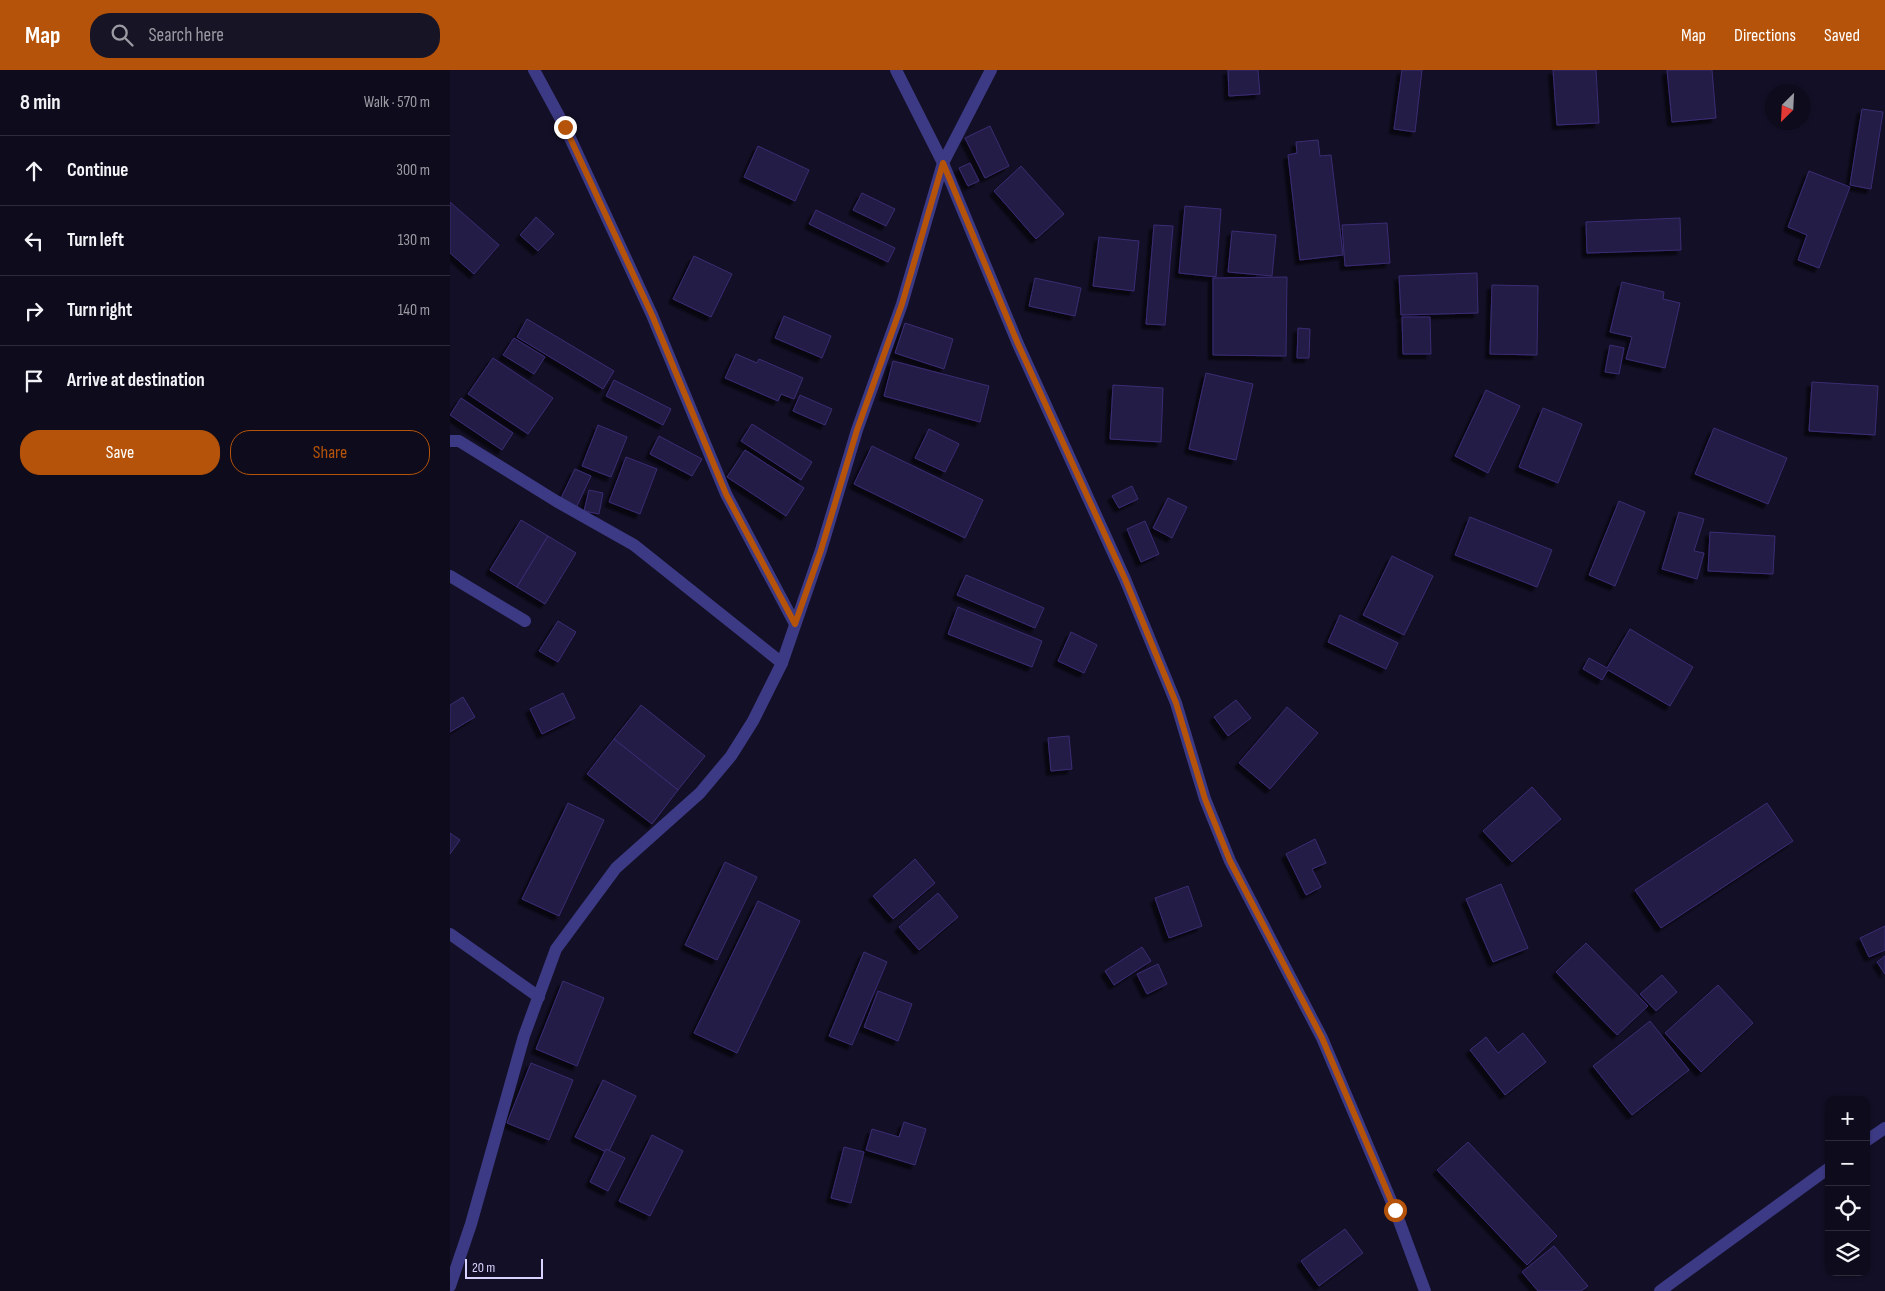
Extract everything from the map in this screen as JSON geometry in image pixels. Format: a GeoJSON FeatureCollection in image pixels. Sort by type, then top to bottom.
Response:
{"type":"FeatureCollection","features":[{"type":"Feature","properties":{"kind":"street"},"geometry":{"type":"LineString","coordinates":[[534,70],[565,127],[652,315],[726,494],[795,624]]}},
{"type":"Feature","properties":{"kind":"street"},"geometry":{"type":"LineString","coordinates":[[896,70],[943,163],[1018,344],[1125,579],[1176,703],[1205,799],[1230,861],[1322,1038],[1395,1210],[1425,1291]]}},
{"type":"Feature","properties":{"kind":"street"},"geometry":{"type":"LineString","coordinates":[[450,1286],[471,1224],[524,1036],[556,949],[616,868],[700,793],[731,756],[753,721],[782,663],[821,550],[857,430],[902,304],[943,163],[991,70]]}},
{"type":"Feature","properties":{"kind":"street"},"geometry":{"type":"LineString","coordinates":[[450,441],[459,441],[556,501],[634,544],[782,663]]}},
{"type":"Feature","properties":{"kind":"street"},"geometry":{"type":"LineString","coordinates":[[450,576],[525,621]]}},
{"type":"Feature","properties":{"kind":"street"},"geometry":{"type":"LineString","coordinates":[[450,934],[538,997]]}},
{"type":"Feature","properties":{"kind":"street"},"geometry":{"type":"LineString","coordinates":[[1870,1138],[1885,1128]]}},
{"type":"Feature","properties":{"kind":"street"},"geometry":{"type":"LineString","coordinates":[[1660,1291],[1825,1171]]}},
{"type":"Feature","properties":{"kind":"building"},"geometry":{"type":"Polygon","coordinates":[[[1228,70],[1258,70],[1260,94],[1229,96],[1228,70]]]}},
{"type":"Feature","properties":{"kind":"building"},"geometry":{"type":"Polygon","coordinates":[[[1402,70],[1422,70],[1415,132],[1394,129],[1402,70]]]}},
{"type":"Feature","properties":{"kind":"building"},"geometry":{"type":"Polygon","coordinates":[[[1553,70],[1596,70],[1599,123],[1557,125],[1553,70]]]}},
{"type":"Feature","properties":{"kind":"building"},"geometry":{"type":"Polygon","coordinates":[[[1667,70],[1712,70],[1716,118],[1672,122],[1667,70]]]}},
{"type":"Feature","properties":{"kind":"building"},"geometry":{"type":"Polygon","coordinates":[[[1862,109],[1883,112],[1871,189],[1850,185],[1862,109]]]}},
{"type":"Feature","properties":{"kind":"building"},"geometry":{"type":"Polygon","coordinates":[[[990,126],[1009,166],[985,178],[965,138],[990,126]]]}},
{"type":"Feature","properties":{"kind":"building"},"geometry":{"type":"Polygon","coordinates":[[[1318,140],[1320,156],[1331,155],[1343,255],[1300,260],[1288,155],[1297,153],[1296,142],[1318,140]]]}},
{"type":"Feature","properties":{"kind":"building"},"geometry":{"type":"Polygon","coordinates":[[[758,146],[809,170],[795,201],[744,177],[758,146]]]}},
{"type":"Feature","properties":{"kind":"building"},"geometry":{"type":"Polygon","coordinates":[[[970,163],[979,181],[968,186],[959,168],[970,163]]]}},
{"type":"Feature","properties":{"kind":"building"},"geometry":{"type":"Polygon","coordinates":[[[1021,166],[1064,214],[1036,239],[994,191],[1021,166]]]}},
{"type":"Feature","properties":{"kind":"building"},"geometry":{"type":"Polygon","coordinates":[[[1809,171],[1850,187],[1819,268],[1798,260],[1807,235],[1788,227],[1809,171]]]}},
{"type":"Feature","properties":{"kind":"building"},"geometry":{"type":"Polygon","coordinates":[[[862,193],[895,209],[886,226],[853,210],[862,193]]]}},
{"type":"Feature","properties":{"kind":"building"},"geometry":{"type":"Polygon","coordinates":[[[450,202],[499,245],[474,274],[450,253],[450,202]]]}},
{"type":"Feature","properties":{"kind":"building"},"geometry":{"type":"Polygon","coordinates":[[[1185,206],[1221,209],[1216,277],[1179,273],[1185,206]]]}},
{"type":"Feature","properties":{"kind":"building"},"geometry":{"type":"Polygon","coordinates":[[[816,210],[895,248],[888,262],[809,224],[816,210]]]}},
{"type":"Feature","properties":{"kind":"building"},"geometry":{"type":"Polygon","coordinates":[[[536,217],[554,234],[538,251],[520,235],[536,217]]]}},
{"type":"Feature","properties":{"kind":"building"},"geometry":{"type":"Polygon","coordinates":[[[1680,218],[1681,250],[1587,253],[1586,222],[1680,218]]]}},
{"type":"Feature","properties":{"kind":"building"},"geometry":{"type":"Polygon","coordinates":[[[1387,223],[1390,263],[1345,266],[1342,225],[1387,223]]]}},
{"type":"Feature","properties":{"kind":"building"},"geometry":{"type":"Polygon","coordinates":[[[1154,225],[1173,226],[1165,325],[1146,324],[1154,225]]]}},
{"type":"Feature","properties":{"kind":"building"},"geometry":{"type":"Polygon","coordinates":[[[1232,231],[1276,235],[1272,276],[1228,272],[1232,231]]]}},
{"type":"Feature","properties":{"kind":"building"},"geometry":{"type":"Polygon","coordinates":[[[1099,237],[1139,241],[1134,291],[1093,286],[1099,237]]]}},
{"type":"Feature","properties":{"kind":"building"},"geometry":{"type":"Polygon","coordinates":[[[694,256],[732,274],[711,317],[673,299],[694,256]]]}},
{"type":"Feature","properties":{"kind":"building"},"geometry":{"type":"Polygon","coordinates":[[[1477,273],[1478,313],[1401,315],[1399,276],[1477,273]]]}},
{"type":"Feature","properties":{"kind":"building"},"geometry":{"type":"Polygon","coordinates":[[[1287,277],[1286,356],[1213,355],[1213,278],[1287,277]]]}},
{"type":"Feature","properties":{"kind":"building"},"geometry":{"type":"Polygon","coordinates":[[[1035,278],[1081,288],[1075,316],[1029,306],[1035,278]]]}},
{"type":"Feature","properties":{"kind":"building"},"geometry":{"type":"Polygon","coordinates":[[[1622,282],[1664,292],[1663,299],[1680,303],[1665,368],[1626,359],[1632,337],[1610,332],[1622,282]]]}},
{"type":"Feature","properties":{"kind":"building"},"geometry":{"type":"Polygon","coordinates":[[[1492,285],[1538,286],[1537,355],[1490,354],[1492,285]]]}},
{"type":"Feature","properties":{"kind":"building"},"geometry":{"type":"Polygon","coordinates":[[[784,316],[831,336],[822,358],[775,338],[784,316]]]}},
{"type":"Feature","properties":{"kind":"building"},"geometry":{"type":"Polygon","coordinates":[[[1402,317],[1430,317],[1431,354],[1403,354],[1402,317]]]}},
{"type":"Feature","properties":{"kind":"building"},"geometry":{"type":"Polygon","coordinates":[[[527,319],[614,371],[603,389],[517,337],[527,319]]]}},
{"type":"Feature","properties":{"kind":"building"},"geometry":{"type":"Polygon","coordinates":[[[905,323],[953,339],[944,369],[895,353],[905,323]]]}},
{"type":"Feature","properties":{"kind":"building"},"geometry":{"type":"Polygon","coordinates":[[[1298,328],[1310,329],[1309,358],[1297,358],[1298,328]]]}},
{"type":"Feature","properties":{"kind":"building"},"geometry":{"type":"Polygon","coordinates":[[[514,338],[545,357],[534,374],[503,355],[514,338]]]}},
{"type":"Feature","properties":{"kind":"building"},"geometry":{"type":"Polygon","coordinates":[[[1610,345],[1624,348],[1619,374],[1605,372],[1610,345]]]}},
{"type":"Feature","properties":{"kind":"building"},"geometry":{"type":"Polygon","coordinates":[[[736,354],[757,363],[759,359],[803,378],[794,399],[781,394],[778,401],[725,378],[736,354]]]}},
{"type":"Feature","properties":{"kind":"building"},"geometry":{"type":"Polygon","coordinates":[[[493,358],[553,398],[528,434],[468,394],[493,358]]]}},
{"type":"Feature","properties":{"kind":"building"},"geometry":{"type":"Polygon","coordinates":[[[893,361],[989,386],[980,422],[884,396],[893,361]]]}},
{"type":"Feature","properties":{"kind":"building"},"geometry":{"type":"Polygon","coordinates":[[[1206,373],[1253,384],[1236,460],[1189,449],[1206,373]]]}},
{"type":"Feature","properties":{"kind":"building"},"geometry":{"type":"Polygon","coordinates":[[[614,380],[671,409],[663,425],[606,396],[614,380]]]}},
{"type":"Feature","properties":{"kind":"building"},"geometry":{"type":"Polygon","coordinates":[[[1812,382],[1878,386],[1875,435],[1809,431],[1812,382]]]}},
{"type":"Feature","properties":{"kind":"building"},"geometry":{"type":"Polygon","coordinates":[[[1113,385],[1163,388],[1161,442],[1110,439],[1113,385]]]}},
{"type":"Feature","properties":{"kind":"building"},"geometry":{"type":"Polygon","coordinates":[[[1486,390],[1520,406],[1488,473],[1455,456],[1486,390]]]}},
{"type":"Feature","properties":{"kind":"building"},"geometry":{"type":"Polygon","coordinates":[[[800,395],[832,409],[825,425],[793,411],[800,395]]]}},
{"type":"Feature","properties":{"kind":"building"},"geometry":{"type":"Polygon","coordinates":[[[461,398],[513,433],[502,450],[450,415],[461,398]]]}},
{"type":"Feature","properties":{"kind":"building"},"geometry":{"type":"Polygon","coordinates":[[[1543,408],[1582,424],[1558,483],[1519,467],[1543,408]]]}},
{"type":"Feature","properties":{"kind":"building"},"geometry":{"type":"Polygon","coordinates":[[[752,424],[812,462],[801,480],[741,441],[752,424]]]}},
{"type":"Feature","properties":{"kind":"building"},"geometry":{"type":"Polygon","coordinates":[[[598,425],[627,437],[611,477],[582,466],[598,425]]]}},
{"type":"Feature","properties":{"kind":"building"},"geometry":{"type":"Polygon","coordinates":[[[1714,428],[1787,458],[1768,504],[1695,474],[1714,428]]]}},
{"type":"Feature","properties":{"kind":"building"},"geometry":{"type":"Polygon","coordinates":[[[929,429],[959,444],[945,472],[915,458],[929,429]]]}},
{"type":"Feature","properties":{"kind":"building"},"geometry":{"type":"Polygon","coordinates":[[[659,436],[702,459],[692,476],[650,454],[659,436]]]}},
{"type":"Feature","properties":{"kind":"building"},"geometry":{"type":"Polygon","coordinates":[[[872,446],[983,500],[965,538],[854,484],[872,446]]]}},
{"type":"Feature","properties":{"kind":"building"},"geometry":{"type":"Polygon","coordinates":[[[745,450],[804,488],[786,516],[727,477],[745,450]]]}},
{"type":"Feature","properties":{"kind":"building"},"geometry":{"type":"Polygon","coordinates":[[[626,457],[657,469],[640,514],[609,502],[626,457]]]}},
{"type":"Feature","properties":{"kind":"building"},"geometry":{"type":"Polygon","coordinates":[[[575,469],[591,476],[576,508],[560,500],[575,469]]]}},
{"type":"Feature","properties":{"kind":"building"},"geometry":{"type":"Polygon","coordinates":[[[1132,486],[1138,499],[1119,508],[1112,496],[1132,486]]]}},
{"type":"Feature","properties":{"kind":"building"},"geometry":{"type":"Polygon","coordinates":[[[589,490],[603,493],[599,514],[584,511],[589,490]]]}},
{"type":"Feature","properties":{"kind":"building"},"geometry":{"type":"Polygon","coordinates":[[[1168,498],[1187,507],[1172,538],[1153,528],[1168,498]]]}},
{"type":"Feature","properties":{"kind":"building"},"geometry":{"type":"Polygon","coordinates":[[[1619,501],[1645,512],[1615,586],[1589,575],[1619,501]]]}},
{"type":"Feature","properties":{"kind":"building"},"geometry":{"type":"Polygon","coordinates":[[[1679,512],[1704,519],[1694,551],[1704,553],[1697,579],[1662,569],[1679,512]]]}},
{"type":"Feature","properties":{"kind":"building"},"geometry":{"type":"Polygon","coordinates":[[[1470,517],[1552,550],[1537,587],[1455,555],[1470,517]]]}},
{"type":"Feature","properties":{"kind":"building"},"geometry":{"type":"Polygon","coordinates":[[[521,520],[548,536],[517,587],[490,570],[521,520]]]}},
{"type":"Feature","properties":{"kind":"building"},"geometry":{"type":"Polygon","coordinates":[[[1145,521],[1159,554],[1141,562],[1127,529],[1145,521]]]}},
{"type":"Feature","properties":{"kind":"building"},"geometry":{"type":"Polygon","coordinates":[[[1710,532],[1775,536],[1773,574],[1708,571],[1710,532]]]}},
{"type":"Feature","properties":{"kind":"building"},"geometry":{"type":"Polygon","coordinates":[[[548,536],[576,553],[545,604],[517,587],[548,536]]]}},
{"type":"Feature","properties":{"kind":"building"},"geometry":{"type":"Polygon","coordinates":[[[1392,556],[1433,576],[1404,635],[1363,615],[1392,556]]]}},
{"type":"Feature","properties":{"kind":"building"},"geometry":{"type":"Polygon","coordinates":[[[966,575],[1044,608],[1035,628],[957,595],[966,575]]]}},
{"type":"Feature","properties":{"kind":"building"},"geometry":{"type":"Polygon","coordinates":[[[958,607],[1042,641],[1032,667],[948,634],[958,607]]]}},
{"type":"Feature","properties":{"kind":"building"},"geometry":{"type":"Polygon","coordinates":[[[1340,615],[1398,643],[1386,669],[1328,642],[1340,615]]]}},
{"type":"Feature","properties":{"kind":"building"},"geometry":{"type":"Polygon","coordinates":[[[558,621],[576,632],[558,662],[539,651],[558,621]]]}},
{"type":"Feature","properties":{"kind":"building"},"geometry":{"type":"Polygon","coordinates":[[[1630,629],[1693,667],[1670,706],[1608,670],[1602,680],[1583,669],[1589,658],[1607,668],[1630,629]]]}},
{"type":"Feature","properties":{"kind":"building"},"geometry":{"type":"Polygon","coordinates":[[[1071,632],[1097,645],[1084,673],[1058,661],[1071,632]]]}},
{"type":"Feature","properties":{"kind":"building"},"geometry":{"type":"Polygon","coordinates":[[[563,693],[575,718],[542,734],[530,709],[563,693]]]}},
{"type":"Feature","properties":{"kind":"building"},"geometry":{"type":"Polygon","coordinates":[[[463,697],[475,717],[450,732],[450,705],[463,697]]]}},
{"type":"Feature","properties":{"kind":"building"},"geometry":{"type":"Polygon","coordinates":[[[1236,700],[1251,718],[1228,736],[1214,717],[1236,700]]]}},
{"type":"Feature","properties":{"kind":"building"},"geometry":{"type":"Polygon","coordinates":[[[641,705],[705,756],[678,790],[614,739],[641,705]]]}},
{"type":"Feature","properties":{"kind":"building"},"geometry":{"type":"Polygon","coordinates":[[[1287,707],[1318,733],[1270,789],[1239,763],[1287,707]]]}},
{"type":"Feature","properties":{"kind":"building"},"geometry":{"type":"Polygon","coordinates":[[[1069,736],[1072,769],[1051,771],[1048,738],[1069,736]]]}},
{"type":"Feature","properties":{"kind":"building"},"geometry":{"type":"Polygon","coordinates":[[[614,739],[678,790],[652,824],[587,774],[614,739]]]}},
{"type":"Feature","properties":{"kind":"building"},"geometry":{"type":"Polygon","coordinates":[[[1532,787],[1561,819],[1512,862],[1483,831],[1532,787]]]}},
{"type":"Feature","properties":{"kind":"building"},"geometry":{"type":"Polygon","coordinates":[[[568,803],[604,820],[559,916],[522,899],[568,803]]]}},
{"type":"Feature","properties":{"kind":"building"},"geometry":{"type":"Polygon","coordinates":[[[1767,803],[1793,841],[1661,928],[1635,890],[1767,803]]]}},
{"type":"Feature","properties":{"kind":"building"},"geometry":{"type":"Polygon","coordinates":[[[450,833],[460,840],[450,854],[450,833]]]}},
{"type":"Feature","properties":{"kind":"building"},"geometry":{"type":"Polygon","coordinates":[[[1315,839],[1326,863],[1312,869],[1321,887],[1306,895],[1286,854],[1315,839]]]}},
{"type":"Feature","properties":{"kind":"building"},"geometry":{"type":"Polygon","coordinates":[[[915,859],[935,883],[893,919],[873,896],[915,859]]]}},
{"type":"Feature","properties":{"kind":"building"},"geometry":{"type":"Polygon","coordinates":[[[725,862],[757,877],[717,960],[685,945],[725,862]]]}},
{"type":"Feature","properties":{"kind":"building"},"geometry":{"type":"Polygon","coordinates":[[[1501,884],[1528,948],[1493,962],[1466,899],[1501,884]]]}},
{"type":"Feature","properties":{"kind":"building"},"geometry":{"type":"Polygon","coordinates":[[[1188,886],[1202,926],[1169,938],[1155,898],[1188,886]]]}},
{"type":"Feature","properties":{"kind":"building"},"geometry":{"type":"Polygon","coordinates":[[[938,893],[958,917],[919,950],[899,927],[938,893]]]}},
{"type":"Feature","properties":{"kind":"building"},"geometry":{"type":"Polygon","coordinates":[[[758,901],[800,921],[737,1053],[694,1033],[758,901]]]}},
{"type":"Feature","properties":{"kind":"building"},"geometry":{"type":"Polygon","coordinates":[[[1885,926],[1885,950],[1869,957],[1860,938],[1885,926]]]}},
{"type":"Feature","properties":{"kind":"building"},"geometry":{"type":"Polygon","coordinates":[[[1586,943],[1648,1006],[1617,1035],[1556,972],[1586,943]]]}},
{"type":"Feature","properties":{"kind":"building"},"geometry":{"type":"Polygon","coordinates":[[[1142,947],[1151,961],[1114,985],[1105,971],[1142,947]]]}},
{"type":"Feature","properties":{"kind":"building"},"geometry":{"type":"Polygon","coordinates":[[[864,952],[887,962],[852,1045],[829,1036],[864,952]]]}},
{"type":"Feature","properties":{"kind":"building"},"geometry":{"type":"Polygon","coordinates":[[[1885,956],[1885,974],[1877,962],[1885,956]]]}},
{"type":"Feature","properties":{"kind":"building"},"geometry":{"type":"Polygon","coordinates":[[[1158,964],[1167,984],[1147,994],[1137,974],[1158,964]]]}},
{"type":"Feature","properties":{"kind":"building"},"geometry":{"type":"Polygon","coordinates":[[[1662,975],[1677,992],[1656,1011],[1640,994],[1662,975]]]}},
{"type":"Feature","properties":{"kind":"building"},"geometry":{"type":"Polygon","coordinates":[[[563,981],[604,998],[577,1066],[536,1049],[563,981]]]}},
{"type":"Feature","properties":{"kind":"building"},"geometry":{"type":"Polygon","coordinates":[[[1718,985],[1753,1023],[1701,1072],[1665,1033],[1718,985]]]}},
{"type":"Feature","properties":{"kind":"building"},"geometry":{"type":"Polygon","coordinates":[[[878,991],[912,1004],[898,1041],[864,1027],[878,991]]]}},
{"type":"Feature","properties":{"kind":"building"},"geometry":{"type":"Polygon","coordinates":[[[1650,1021],[1689,1070],[1632,1115],[1593,1066],[1650,1021]]]}},
{"type":"Feature","properties":{"kind":"building"},"geometry":{"type":"Polygon","coordinates":[[[1523,1033],[1546,1062],[1505,1095],[1470,1050],[1486,1037],[1498,1053],[1523,1033]]]}},
{"type":"Feature","properties":{"kind":"building"},"geometry":{"type":"Polygon","coordinates":[[[531,1063],[573,1080],[549,1140],[507,1123],[531,1063]]]}},
{"type":"Feature","properties":{"kind":"building"},"geometry":{"type":"Polygon","coordinates":[[[603,1080],[636,1096],[608,1153],[575,1137],[603,1080]]]}},
{"type":"Feature","properties":{"kind":"building"},"geometry":{"type":"Polygon","coordinates":[[[904,1122],[926,1129],[915,1165],[866,1150],[872,1129],[899,1137],[904,1122]]]}},
{"type":"Feature","properties":{"kind":"building"},"geometry":{"type":"Polygon","coordinates":[[[652,1135],[683,1151],[650,1216],[619,1201],[652,1135]]]}},
{"type":"Feature","properties":{"kind":"building"},"geometry":{"type":"Polygon","coordinates":[[[1468,1142],[1557,1236],[1527,1265],[1437,1170],[1468,1142]]]}},
{"type":"Feature","properties":{"kind":"building"},"geometry":{"type":"Polygon","coordinates":[[[844,1147],[864,1152],[851,1203],[831,1198],[844,1147]]]}},
{"type":"Feature","properties":{"kind":"building"},"geometry":{"type":"Polygon","coordinates":[[[606,1149],[625,1158],[608,1191],[590,1182],[606,1149]]]}},
{"type":"Feature","properties":{"kind":"building"},"geometry":{"type":"Polygon","coordinates":[[[1345,1229],[1363,1253],[1319,1286],[1301,1261],[1345,1229]]]}},
{"type":"Feature","properties":{"kind":"building"},"geometry":{"type":"Polygon","coordinates":[[[1554,1246],[1588,1286],[1581,1291],[1538,1291],[1522,1272],[1554,1246]]]}},
{"type":"Feature","properties":{"kind":"route"},"geometry":{"type":"LineString","coordinates":[[565,127],[652,315],[726,494],[795,624],[821,550],[857,430],[902,304],[943,163],[1018,344],[1125,579],[1176,703],[1205,799],[1230,861],[1264,921],[1322,1038],[1395,1210]]}}]}
